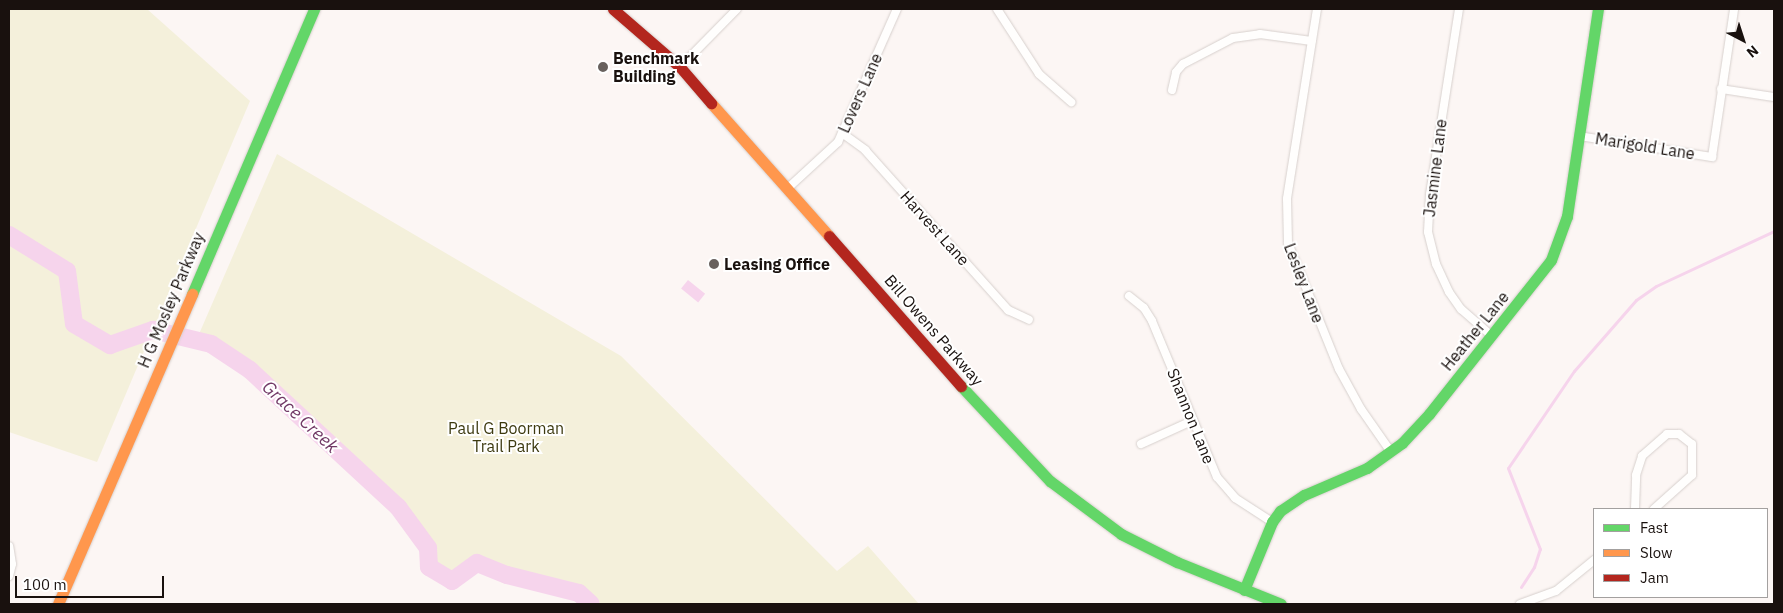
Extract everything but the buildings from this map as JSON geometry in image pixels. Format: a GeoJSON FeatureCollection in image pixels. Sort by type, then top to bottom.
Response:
{"type":"FeatureCollection","features":[{"type":"Feature","properties":{"kind":"main road","name":"H G Mosley Parkway"},"geometry":{"type":"LineString","coordinates":[[58,604],[314,9]]}},
{"type":"Feature","properties":{"kind":"main road","name":"Bill Owens Parkway"},"geometry":{"type":"LineString","coordinates":[[613,9],[680,67],[1007,438],[1050,482],[1120,534],[1177,562],[1281,604]]}},
{"type":"Feature","properties":{"kind":"main road","name":"Heather Lane"},"geometry":{"type":"LineString","coordinates":[[1244,590],[1272,522],[1292,501],[1367,468],[1391,452],[1429,414],[1541,275],[1557,246],[1566,216],[1598,9]]}},
{"type":"Feature","properties":{"kind":"street"},"geometry":{"type":"LineString","coordinates":[[680,67],[737,9]]}},
{"type":"Feature","properties":{"kind":"street","name":"Lovers Lane"},"geometry":{"type":"LineString","coordinates":[[788,188],[832,148],[842,133],[897,9]]}},
{"type":"Feature","properties":{"kind":"street"},"geometry":{"type":"LineString","coordinates":[[997,9],[1039,74],[1071,102]]}},
{"type":"Feature","properties":{"kind":"street","name":"Lesley Lane"},"geometry":{"type":"LineString","coordinates":[[1316,9],[1285,217],[1288,242],[1339,370],[1391,452]]}},
{"type":"Feature","properties":{"kind":"street","name":"Jasmine Lane"},"geometry":{"type":"LineString","coordinates":[[1459,9],[1430,194],[1428,232],[1436,264],[1449,292],[1461,309],[1492,336]]}},
{"type":"Feature","properties":{"kind":"street","name":"Marigold Lane"},"geometry":{"type":"LineString","coordinates":[[1579,136],[1712,157],[1734,9]]}},
{"type":"Feature","properties":{"kind":"street"},"geometry":{"type":"LineString","coordinates":[[1172,90],[1176,72],[1182,64],[1234,38],[1260,34],[1312,41]]}},
{"type":"Feature","properties":{"kind":"street"},"geometry":{"type":"LineString","coordinates":[[1721,89],[1774,97]]}},
{"type":"Feature","properties":{"kind":"street","name":"Harvest Lane"},"geometry":{"type":"LineString","coordinates":[[842,133],[865,150],[1008,310],[1029,320]]}},
{"type":"Feature","properties":{"kind":"street","name":"Shannon Lane"},"geometry":{"type":"LineString","coordinates":[[1128,296],[1144,308],[1152,320],[1192,421],[1221,484],[1243,504],[1272,522]]}},
{"type":"Feature","properties":{"kind":"street"},"geometry":{"type":"LineString","coordinates":[[1141,444],[1192,421]]}},
{"type":"Feature","properties":{"kind":"street"},"geometry":{"type":"LineString","coordinates":[[1635,508],[1636,475],[1642,456],[1666,434],[1679,434],[1692,444],[1692,475],[1655,508]]}},
{"type":"Feature","properties":{"kind":"street"},"geometry":{"type":"LineString","coordinates":[[9,546],[12,564],[9,576]]}},
{"type":"Feature","properties":{"kind":"street"},"geometry":{"type":"LineString","coordinates":[[1520,604],[1556,591],[1593,561]]}},
{"type":"Feature","properties":{"kind":"green space"},"geometry":{"type":"Polygon","coordinates":[[[9,9],[147,9],[250,101],[97,462],[9,432],[9,9]]]}},
{"type":"Feature","properties":{"kind":"green space","name":"Paul G Boorman Trail Park"},"geometry":{"type":"Polygon","coordinates":[[[277,154],[621,356],[837,571],[868,546],[919,604],[591,604],[579,593],[507,575],[477,563],[452,581],[429,567],[428,548],[398,507],[250,370],[211,344],[196,341],[277,154]]]}},
{"type":"Feature","properties":{"kind":"shaded area"},"geometry":{"type":"Polygon","coordinates":[[[688,280],[705,294],[698,302],[681,289],[688,280]]]}},
{"type":"Feature","properties":{"kind":"waterway"},"geometry":{"type":"LineString","coordinates":[[1521,587],[1534,567],[1540,549],[1508,468],[1574,371],[1636,300],[1656,286],[1774,231]]}},
{"type":"Feature","properties":{"kind":"waterway","name":"Grace Creek"},"geometry":{"type":"LineString","coordinates":[[9,235],[67,271],[74,324],[110,345],[153,330],[211,344],[250,370],[398,507],[428,548],[429,567],[452,581],[477,563],[507,575],[579,593],[591,604]]}},
{"type":"Feature","properties":{"kind":"traffic: fast"},"geometry":{"type":"LineString","coordinates":[[192,294],[314,9]]}},
{"type":"Feature","properties":{"kind":"traffic: fast"},"geometry":{"type":"LineString","coordinates":[[1244,590],[1272,522],[1280,511],[1304,495],[1367,468],[1402,443],[1429,414],[1551,260],[1567,216],[1598,9]]}},
{"type":"Feature","properties":{"kind":"traffic: fast"},"geometry":{"type":"LineString","coordinates":[[961,386],[1050,481],[1121,534],[1177,562],[1281,604]]}},
{"type":"Feature","properties":{"kind":"traffic: slow"},"geometry":{"type":"LineString","coordinates":[[711,103],[829,236]]}},
{"type":"Feature","properties":{"kind":"traffic: slow"},"geometry":{"type":"LineString","coordinates":[[58,604],[192,294]]}},
{"type":"Feature","properties":{"kind":"traffic: jam"},"geometry":{"type":"LineString","coordinates":[[613,9],[680,67],[711,103]]}},
{"type":"Feature","properties":{"kind":"traffic: jam"},"geometry":{"type":"LineString","coordinates":[[829,236],[961,386]]}},
{"type":"Feature","properties":{"kind":"place","name":"Benchmark Building"},"geometry":{"type":"Point","coordinates":[603,67]}},
{"type":"Feature","properties":{"kind":"place","name":"Leasing Office"},"geometry":{"type":"Point","coordinates":[714,264]}}]}
